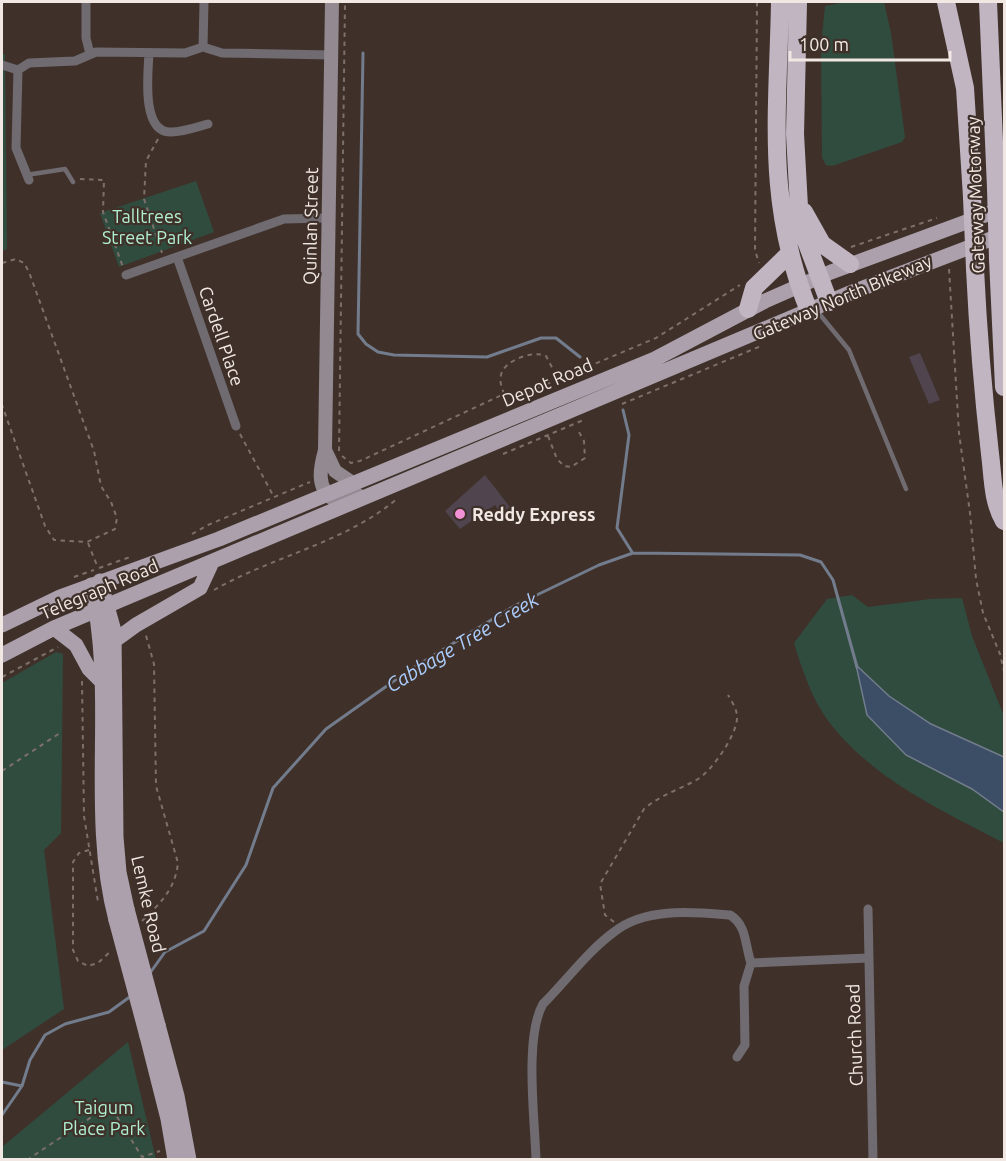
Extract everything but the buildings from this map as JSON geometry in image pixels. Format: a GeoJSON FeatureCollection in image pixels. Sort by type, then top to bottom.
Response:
{"type":"FeatureCollection","features":[{"type":"Feature","properties":{"kind":"highway"},"geometry":{"type":"LineString","coordinates":[[780,2],[776,164],[781,219],[799,287],[817,307]]}},
{"type":"Feature","properties":{"kind":"highway"},"geometry":{"type":"LineString","coordinates":[[798,2],[795,134],[800,225],[819,277],[817,307]]}},
{"type":"Feature","properties":{"kind":"highway"},"geometry":{"type":"LineString","coordinates":[[946,2],[965,88],[978,343],[997,509],[1005,521]]}},
{"type":"Feature","properties":{"kind":"highway","name":"Gateway Motorway"},"geometry":{"type":"LineString","coordinates":[[988,2],[1005,387]]}},
{"type":"Feature","properties":{"kind":"highway"},"geometry":{"type":"LineString","coordinates":[[800,205],[822,244],[850,264]]}},
{"type":"Feature","properties":{"kind":"highway"},"geometry":{"type":"LineString","coordinates":[[748,309],[754,288],[789,254]]}},
{"type":"Feature","properties":{"kind":"main road","name":"Depot Road"},"geometry":{"type":"LineString","coordinates":[[96,578],[219,539],[655,358],[748,309],[819,277],[1005,208]]}},
{"type":"Feature","properties":{"kind":"main road","name":"Depot Road"},"geometry":{"type":"LineString","coordinates":[[212,562],[817,307],[1005,234]]}},
{"type":"Feature","properties":{"kind":"main road","name":"Telegraph Road"},"geometry":{"type":"LineString","coordinates":[[2,655],[54,628],[212,562]]}},
{"type":"Feature","properties":{"kind":"main road"},"geometry":{"type":"LineString","coordinates":[[114,641],[136,625],[200,588],[212,562]]}},
{"type":"Feature","properties":{"kind":"main road","name":"Lemke Road"},"geometry":{"type":"LineString","coordinates":[[96,578],[102,608],[114,641],[116,837],[119,872],[177,1096],[189,1160]]}},
{"type":"Feature","properties":{"kind":"main road","name":"Telegraph Road"},"geometry":{"type":"LineString","coordinates":[[2,625],[96,578]]}},
{"type":"Feature","properties":{"kind":"main road","name":"Lemke Road"},"geometry":{"type":"LineString","coordinates":[[102,608],[102,839],[107,884],[168,1119],[175,1160]]}},
{"type":"Feature","properties":{"kind":"main road"},"geometry":{"type":"LineString","coordinates":[[54,628],[76,645],[88,669],[101,681]]}},
{"type":"Feature","properties":{"kind":"street"},"geometry":{"type":"LineString","coordinates":[[86,2],[86,38],[90,54]]}},
{"type":"Feature","properties":{"kind":"street"},"geometry":{"type":"LineString","coordinates":[[203,46],[204,2]]}},
{"type":"Feature","properties":{"kind":"street","name":"Quinlan Street"},"geometry":{"type":"LineString","coordinates":[[326,495],[320,478],[325,450],[332,2]]}},
{"type":"Feature","properties":{"kind":"street"},"geometry":{"type":"LineString","coordinates":[[2,65],[18,70],[29,63],[75,61],[90,54],[189,53],[203,46],[222,53],[331,55]]}},
{"type":"Feature","properties":{"kind":"street"},"geometry":{"type":"LineString","coordinates":[[148,53],[150,110],[154,124],[161,130],[176,132],[208,124]]}},
{"type":"Feature","properties":{"kind":"street"},"geometry":{"type":"LineString","coordinates":[[18,70],[16,148],[27,177]]}},
{"type":"Feature","properties":{"kind":"street"},"geometry":{"type":"LineString","coordinates":[[126,275],[284,219],[328,218]]}},
{"type":"Feature","properties":{"kind":"street","name":"Cardell Place"},"geometry":{"type":"LineString","coordinates":[[177,257],[236,426]]}},
{"type":"Feature","properties":{"kind":"street"},"geometry":{"type":"LineString","coordinates":[[325,450],[335,471],[354,484]]}},
{"type":"Feature","properties":{"kind":"street"},"geometry":{"type":"LineString","coordinates":[[326,495],[340,500],[357,495],[372,496]]}},
{"type":"Feature","properties":{"kind":"street","name":"Church Road"},"geometry":{"type":"LineString","coordinates":[[868,909],[873,1160]]}},
{"type":"Feature","properties":{"kind":"street"},"geometry":{"type":"LineString","coordinates":[[536,1158],[533,1062],[536,1015],[550,996],[621,927],[657,914],[730,915],[739,920],[751,963],[744,986],[745,1045],[737,1057]]}},
{"type":"Feature","properties":{"kind":"street"},"geometry":{"type":"LineString","coordinates":[[751,963],[868,958]]}},
{"type":"Feature","properties":{"kind":"lane"},"geometry":{"type":"LineString","coordinates":[[27,177],[62,169],[67,170],[72,181]]}},
{"type":"Feature","properties":{"kind":"lane"},"geometry":{"type":"LineString","coordinates":[[817,307],[849,350],[906,489]]}},
{"type":"Feature","properties":{"kind":"path"},"geometry":{"type":"LineString","coordinates":[[345,2],[339,450],[343,458],[351,463],[360,461],[411,435],[504,394],[516,397],[656,338],[744,283]]}},
{"type":"Feature","properties":{"kind":"path"},"geometry":{"type":"LineString","coordinates":[[758,2],[755,250],[759,270]]}},
{"type":"Feature","properties":{"kind":"path"},"geometry":{"type":"LineString","coordinates":[[161,130],[146,161],[144,199],[165,261]]}},
{"type":"Feature","properties":{"kind":"path"},"geometry":{"type":"LineString","coordinates":[[72,181],[104,180],[104,212],[126,275]]}},
{"type":"Feature","properties":{"kind":"path"},"geometry":{"type":"LineString","coordinates":[[844,247],[855,246],[940,217]]}},
{"type":"Feature","properties":{"kind":"path"},"geometry":{"type":"LineString","coordinates":[[2,263],[16,259],[24,263],[29,272],[94,452],[100,486],[111,502],[117,518],[115,529],[87,542],[54,540],[49,533],[2,405]]}},
{"type":"Feature","properties":{"kind":"path","name":"Gateway North Bikeway"},"geometry":{"type":"LineString","coordinates":[[949,267],[959,433],[970,513],[975,579],[983,613],[1005,671]]}},
{"type":"Feature","properties":{"kind":"path","name":"Gateway North Bikeway"},"geometry":{"type":"LineString","coordinates":[[616,406],[769,342]]}},
{"type":"Feature","properties":{"kind":"path"},"geometry":{"type":"LineString","coordinates":[[504,394],[500,377],[502,371],[531,354],[537,352],[546,356],[556,375]]}},
{"type":"Feature","properties":{"kind":"path"},"geometry":{"type":"LineString","coordinates":[[500,455],[593,416]]}},
{"type":"Feature","properties":{"kind":"path"},"geometry":{"type":"LineString","coordinates":[[236,426],[274,497]]}},
{"type":"Feature","properties":{"kind":"path"},"geometry":{"type":"LineString","coordinates":[[548,436],[557,459],[564,466],[571,467],[585,459],[584,441],[579,432]]}},
{"type":"Feature","properties":{"kind":"path"},"geometry":{"type":"LineString","coordinates":[[187,537],[208,525],[315,480]]}},
{"type":"Feature","properties":{"kind":"path"},"geometry":{"type":"LineString","coordinates":[[205,596],[237,577],[320,544],[381,512],[401,496]]}},
{"type":"Feature","properties":{"kind":"path"},"geometry":{"type":"LineString","coordinates":[[87,542],[96,578]]}},
{"type":"Feature","properties":{"kind":"path"},"geometry":{"type":"LineString","coordinates":[[70,579],[96,578],[134,555]]}},
{"type":"Feature","properties":{"kind":"path"},"geometry":{"type":"LineString","coordinates":[[141,922],[168,895],[177,876],[178,864],[156,786],[154,664],[146,633]]}},
{"type":"Feature","properties":{"kind":"path"},"geometry":{"type":"LineString","coordinates":[[2,677],[39,655],[63,647]]}},
{"type":"Feature","properties":{"kind":"path"},"geometry":{"type":"LineString","coordinates":[[81,675],[84,816],[89,850],[80,853],[73,862],[73,950],[78,962],[88,966],[98,963],[117,945]]}},
{"type":"Feature","properties":{"kind":"path"},"geometry":{"type":"LineString","coordinates":[[621,927],[605,915],[600,884],[644,809],[655,800],[700,778],[715,762],[733,735],[737,718],[728,695]]}},
{"type":"Feature","properties":{"kind":"path"},"geometry":{"type":"LineString","coordinates":[[2,771],[60,734]]}},
{"type":"Feature","properties":{"kind":"path"},"geometry":{"type":"LineString","coordinates":[[27,1160],[102,1110],[114,1112],[142,1157],[160,1150],[159,1142]]}},
{"type":"Feature","properties":{"kind":"green space"},"geometry":{"type":"Polygon","coordinates":[[[845,2],[884,2],[891,33],[905,137],[902,142],[832,166],[826,165],[822,158],[821,47],[825,6],[845,2]]]}},
{"type":"Feature","properties":{"kind":"green space"},"geometry":{"type":"Polygon","coordinates":[[[2,54],[5,54],[7,249],[2,251],[2,54]]]}},
{"type":"Feature","properties":{"kind":"green space","name":"Talltrees Street Park"},"geometry":{"type":"Polygon","coordinates":[[[196,181],[214,232],[119,267],[100,213],[196,181]]]}},
{"type":"Feature","properties":{"kind":"green space"},"geometry":{"type":"Polygon","coordinates":[[[852,595],[868,607],[931,599],[962,598],[972,636],[1004,716],[1004,757],[931,724],[889,696],[857,666],[972,789],[1004,812],[1004,843],[933,806],[866,761],[829,722],[817,704],[794,643],[827,599],[852,595]]]}},
{"type":"Feature","properties":{"kind":"green space"},"geometry":{"type":"Polygon","coordinates":[[[56,652],[63,654],[61,833],[44,850],[64,1009],[2,1050],[2,683],[56,652]]]}},
{"type":"Feature","properties":{"kind":"green space","name":"Taigum Place Park"},"geometry":{"type":"Polygon","coordinates":[[[128,1042],[156,1159],[2,1159],[2,1147],[128,1042]]]}},
{"type":"Feature","properties":{"kind":"water"},"geometry":{"type":"Polygon","coordinates":[[[856,665],[889,696],[931,724],[1004,757],[1004,812],[972,789],[906,755],[867,715],[856,665]]]}},
{"type":"Feature","properties":{"kind":"waterway"},"geometry":{"type":"LineString","coordinates":[[363,53],[358,334],[366,344],[378,352],[394,355],[487,357],[541,338],[556,338],[580,357]]}},
{"type":"Feature","properties":{"kind":"waterway"},"geometry":{"type":"LineString","coordinates":[[623,410],[629,435],[617,528],[632,552]]}},
{"type":"Feature","properties":{"kind":"waterway","name":"Cabbage Tree Creek"},"geometry":{"type":"LineString","coordinates":[[150,973],[165,952],[204,931],[246,865],[273,788],[326,729],[408,671],[514,606],[599,565],[633,553],[800,555],[821,562],[833,580],[857,667]]}},
{"type":"Feature","properties":{"kind":"waterway","name":"Cabbage Tree Creek"},"geometry":{"type":"LineString","coordinates":[[2,1115],[22,1086],[30,1060],[45,1035],[65,1024],[109,1012],[131,996]]}},
{"type":"Feature","properties":{"kind":"waterway"},"geometry":{"type":"LineString","coordinates":[[2,1082],[22,1086]]}},
{"type":"Feature","properties":{"kind":"place","name":"Reddy Express"},"geometry":{"type":"Point","coordinates":[460,514]}}]}
